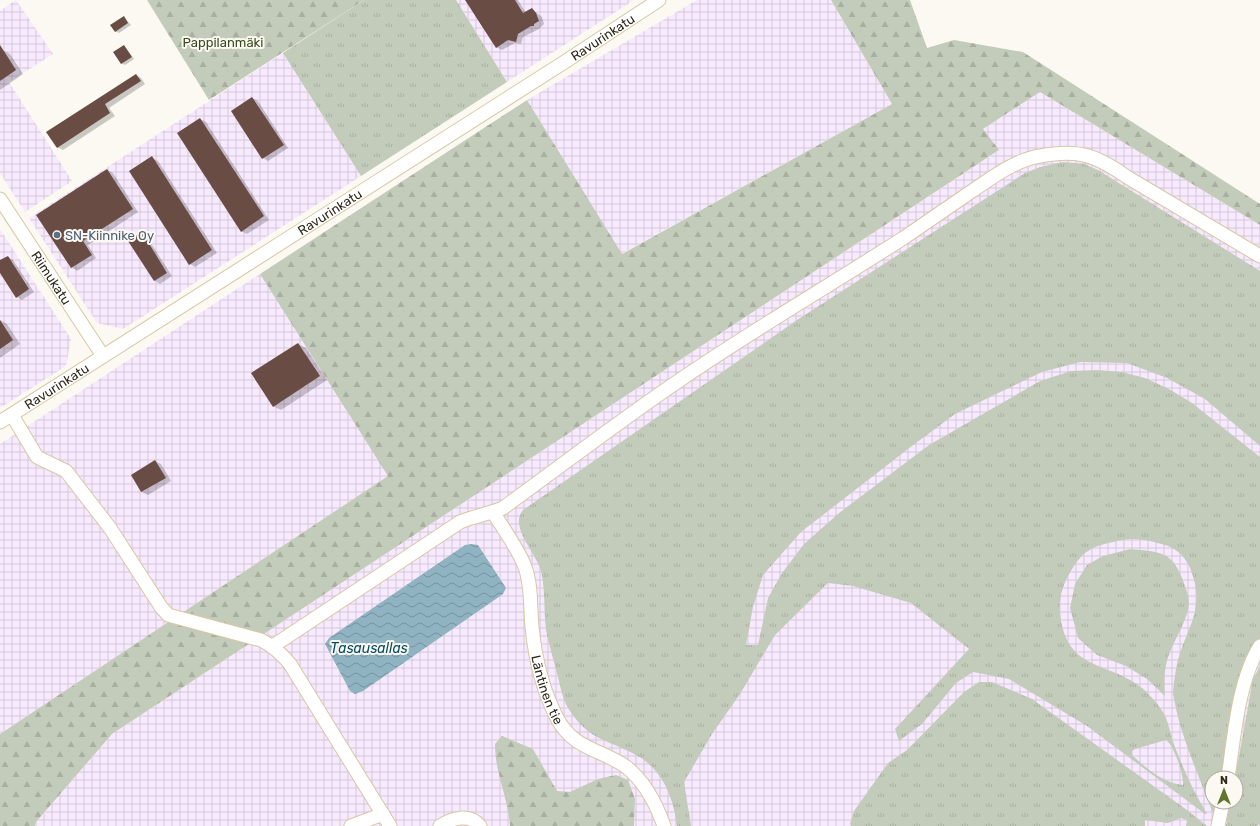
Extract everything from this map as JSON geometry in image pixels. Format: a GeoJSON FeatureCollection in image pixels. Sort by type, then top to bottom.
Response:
{"type":"FeatureCollection","features":[{"type":"Feature","properties":{"kind":"street","name":"Ravurinkatu"},"geometry":{"type":"LineString","coordinates":[[0,422],[563,63],[659,0]]}},
{"type":"Feature","properties":{"kind":"street"},"geometry":{"type":"LineString","coordinates":[[273,646],[460,522],[471,517],[503,508],[613,426],[769,320],[905,237],[1000,172],[1020,162],[1040,156],[1069,153],[1094,157],[1105,162],[1126,177],[1260,256]]}},
{"type":"Feature","properties":{"kind":"street","name":"Riimukatu"},"geometry":{"type":"LineString","coordinates":[[0,199],[103,356]]}},
{"type":"Feature","properties":{"kind":"street"},"geometry":{"type":"LineString","coordinates":[[12,415],[37,457],[66,471],[106,522],[161,607],[168,615],[245,634],[273,646],[290,664],[390,826]]}},
{"type":"Feature","properties":{"kind":"street","name":"Läntinen tie"},"geometry":{"type":"LineString","coordinates":[[493,512],[525,566],[529,582],[534,648],[550,702],[557,719],[566,732],[582,746],[624,766],[639,779],[650,793],[664,826]]}},
{"type":"Feature","properties":{"kind":"street"},"geometry":{"type":"LineString","coordinates":[[1229,770],[1238,709],[1247,677],[1260,646]]}},
{"type":"Feature","properties":{"kind":"street"},"geometry":{"type":"LineString","coordinates":[[1218,826],[1221,810]]}},
{"type":"Feature","properties":{"kind":"street"},"geometry":{"type":"LineString","coordinates":[[351,826],[383,814]]}},
{"type":"Feature","properties":{"kind":"street"},"geometry":{"type":"LineString","coordinates":[[440,826],[458,818],[472,820],[480,826]]}},
{"type":"Feature","properties":{"kind":"shaded area"},"geometry":{"type":"Polygon","coordinates":[[[16,0],[53,54],[9,82],[72,181],[25,212],[0,173],[0,11],[16,0]]]}},
{"type":"Feature","properties":{"kind":"shaded area"},"geometry":{"type":"Polygon","coordinates":[[[456,0],[634,0],[507,82],[456,0]]]}},
{"type":"Feature","properties":{"kind":"shaded area"},"geometry":{"type":"Polygon","coordinates":[[[697,0],[831,0],[892,104],[621,254],[527,100],[697,0]]]}},
{"type":"Feature","properties":{"kind":"shaded area"},"geometry":{"type":"Polygon","coordinates":[[[283,53],[361,176],[123,329],[97,323],[29,218],[283,53]]]}},
{"type":"Feature","properties":{"kind":"shaded area"},"geometry":{"type":"Polygon","coordinates":[[[1040,92],[1260,225],[1260,826],[35,826],[36,822],[112,734],[998,151],[983,129],[1040,92]]]}},
{"type":"Feature","properties":{"kind":"shaded area"},"geometry":{"type":"Polygon","coordinates":[[[0,229],[71,339],[66,366],[0,408],[0,229]]]}},
{"type":"Feature","properties":{"kind":"shaded area"},"geometry":{"type":"Polygon","coordinates":[[[260,274],[389,476],[0,734],[0,444],[260,274]]]}},
{"type":"Feature","properties":{"kind":"green space","name":"Pappilanmäki"},"geometry":{"type":"Polygon","coordinates":[[[147,0],[364,0],[209,100],[147,0]]]}},
{"type":"Feature","properties":{"kind":"green space"},"geometry":{"type":"Polygon","coordinates":[[[364,0],[456,0],[507,82],[361,176],[283,53],[364,0]]]}},
{"type":"Feature","properties":{"kind":"green space"},"geometry":{"type":"Polygon","coordinates":[[[831,0],[910,0],[927,48],[954,40],[1023,52],[1260,204],[1260,225],[1040,92],[983,129],[999,150],[112,734],[36,822],[35,826],[0,826],[0,734],[388,476],[260,274],[527,100],[622,254],[892,104],[831,0]]]}},
{"type":"Feature","properties":{"kind":"green space"},"geometry":{"type":"Polygon","coordinates":[[[1063,162],[1084,164],[1098,170],[1260,271],[1260,446],[1205,399],[1167,378],[1127,363],[1080,362],[1042,372],[955,414],[801,532],[763,575],[753,607],[746,645],[758,645],[768,598],[782,573],[804,544],[839,513],[929,445],[1040,381],[1071,371],[1097,370],[1122,372],[1145,378],[1169,389],[1192,403],[1260,457],[1260,638],[1243,668],[1230,716],[1223,770],[1204,770],[1204,790],[1180,723],[1173,693],[1178,661],[1195,611],[1195,584],[1190,568],[1184,558],[1168,546],[1146,540],[1129,539],[1095,547],[1083,555],[1066,580],[1060,600],[1060,615],[1065,636],[1072,648],[1080,656],[1089,662],[1123,676],[1135,683],[1158,705],[1166,718],[1178,756],[1207,814],[1087,726],[1009,679],[973,672],[956,683],[922,724],[899,741],[895,729],[969,649],[911,603],[853,586],[828,583],[775,635],[740,694],[712,734],[684,782],[691,826],[677,826],[673,804],[669,794],[659,775],[652,767],[634,754],[591,733],[577,721],[570,711],[561,690],[546,630],[544,589],[540,567],[522,533],[519,525],[519,517],[523,510],[797,320],[1025,173],[1040,167],[1063,162]],[[1166,740],[1135,749],[1132,751],[1132,755],[1149,770],[1162,778],[1176,784],[1183,785],[1178,761],[1172,748],[1166,740]]]}},
{"type":"Feature","properties":{"kind":"green space"},"geometry":{"type":"Polygon","coordinates":[[[1130,549],[1158,553],[1170,559],[1180,572],[1188,596],[1188,609],[1167,663],[1165,696],[1147,679],[1126,666],[1097,655],[1078,638],[1070,608],[1075,584],[1087,565],[1103,556],[1130,549]]]}},
{"type":"Feature","properties":{"kind":"green space"},"geometry":{"type":"Polygon","coordinates":[[[1260,666],[1260,824],[1257,826],[1226,826],[1229,810],[1244,810],[1244,770],[1236,770],[1253,679],[1260,666]]]}},
{"type":"Feature","properties":{"kind":"green space"},"geometry":{"type":"Polygon","coordinates":[[[979,682],[992,682],[1032,699],[1187,810],[1207,826],[1186,826],[1187,820],[1181,818],[1168,823],[1145,820],[1145,826],[851,826],[850,824],[854,811],[888,763],[907,750],[964,692],[979,682]]]}},
{"type":"Feature","properties":{"kind":"green space"},"geometry":{"type":"Polygon","coordinates":[[[502,736],[533,749],[557,791],[570,792],[598,779],[616,775],[628,780],[635,799],[634,826],[510,826],[507,805],[497,765],[495,744],[502,736]]]}},
{"type":"Feature","properties":{"kind":"water","name":"Tasausallas"},"geometry":{"type":"Polygon","coordinates":[[[465,545],[478,545],[506,588],[503,594],[363,691],[355,694],[350,691],[325,644],[329,638],[465,545]]]}},
{"type":"Feature","properties":{"kind":"building"},"geometry":{"type":"Polygon","coordinates":[[[465,0],[515,0],[523,13],[532,8],[539,21],[534,24],[534,26],[531,26],[518,34],[516,42],[508,40],[496,48],[465,0]]]}},
{"type":"Feature","properties":{"kind":"building"},"geometry":{"type":"Polygon","coordinates":[[[124,16],[128,23],[115,32],[110,25],[124,16]]]}},
{"type":"Feature","properties":{"kind":"building"},"geometry":{"type":"Polygon","coordinates":[[[0,45],[16,70],[0,81],[0,45]]]}},
{"type":"Feature","properties":{"kind":"building"},"geometry":{"type":"Polygon","coordinates":[[[124,45],[132,57],[121,64],[113,52],[124,45]]]}},
{"type":"Feature","properties":{"kind":"building"},"geometry":{"type":"Polygon","coordinates":[[[136,74],[141,81],[105,104],[110,113],[57,148],[46,132],[136,74]]]}},
{"type":"Feature","properties":{"kind":"building"},"geometry":{"type":"Polygon","coordinates":[[[252,97],[284,145],[262,159],[231,111],[252,97]]]}},
{"type":"Feature","properties":{"kind":"building"},"geometry":{"type":"Polygon","coordinates":[[[200,118],[264,216],[241,232],[177,133],[200,118]]]}},
{"type":"Feature","properties":{"kind":"building"},"geometry":{"type":"Polygon","coordinates":[[[152,156],[212,250],[189,265],[129,171],[152,156]]]}},
{"type":"Feature","properties":{"kind":"building"},"geometry":{"type":"Polygon","coordinates":[[[107,169],[133,209],[83,241],[92,255],[71,268],[36,215],[107,169]]]}},
{"type":"Feature","properties":{"kind":"building"},"geometry":{"type":"Polygon","coordinates":[[[142,232],[167,273],[154,281],[128,241],[142,232]]]}},
{"type":"Feature","properties":{"kind":"building"},"geometry":{"type":"Polygon","coordinates":[[[8,256],[29,289],[16,298],[0,273],[0,260],[8,256]]]}},
{"type":"Feature","properties":{"kind":"building"},"geometry":{"type":"Polygon","coordinates":[[[0,320],[13,340],[0,349],[0,320]]]}},
{"type":"Feature","properties":{"kind":"building"},"geometry":{"type":"Polygon","coordinates":[[[298,343],[320,376],[273,407],[251,373],[298,343]]]}},
{"type":"Feature","properties":{"kind":"building"},"geometry":{"type":"Polygon","coordinates":[[[155,460],[166,478],[141,492],[131,475],[155,460]]]}},
{"type":"Feature","properties":{"kind":"place","name":"SN-Kiinnike Oy"},"geometry":{"type":"Point","coordinates":[57,235]}}]}
